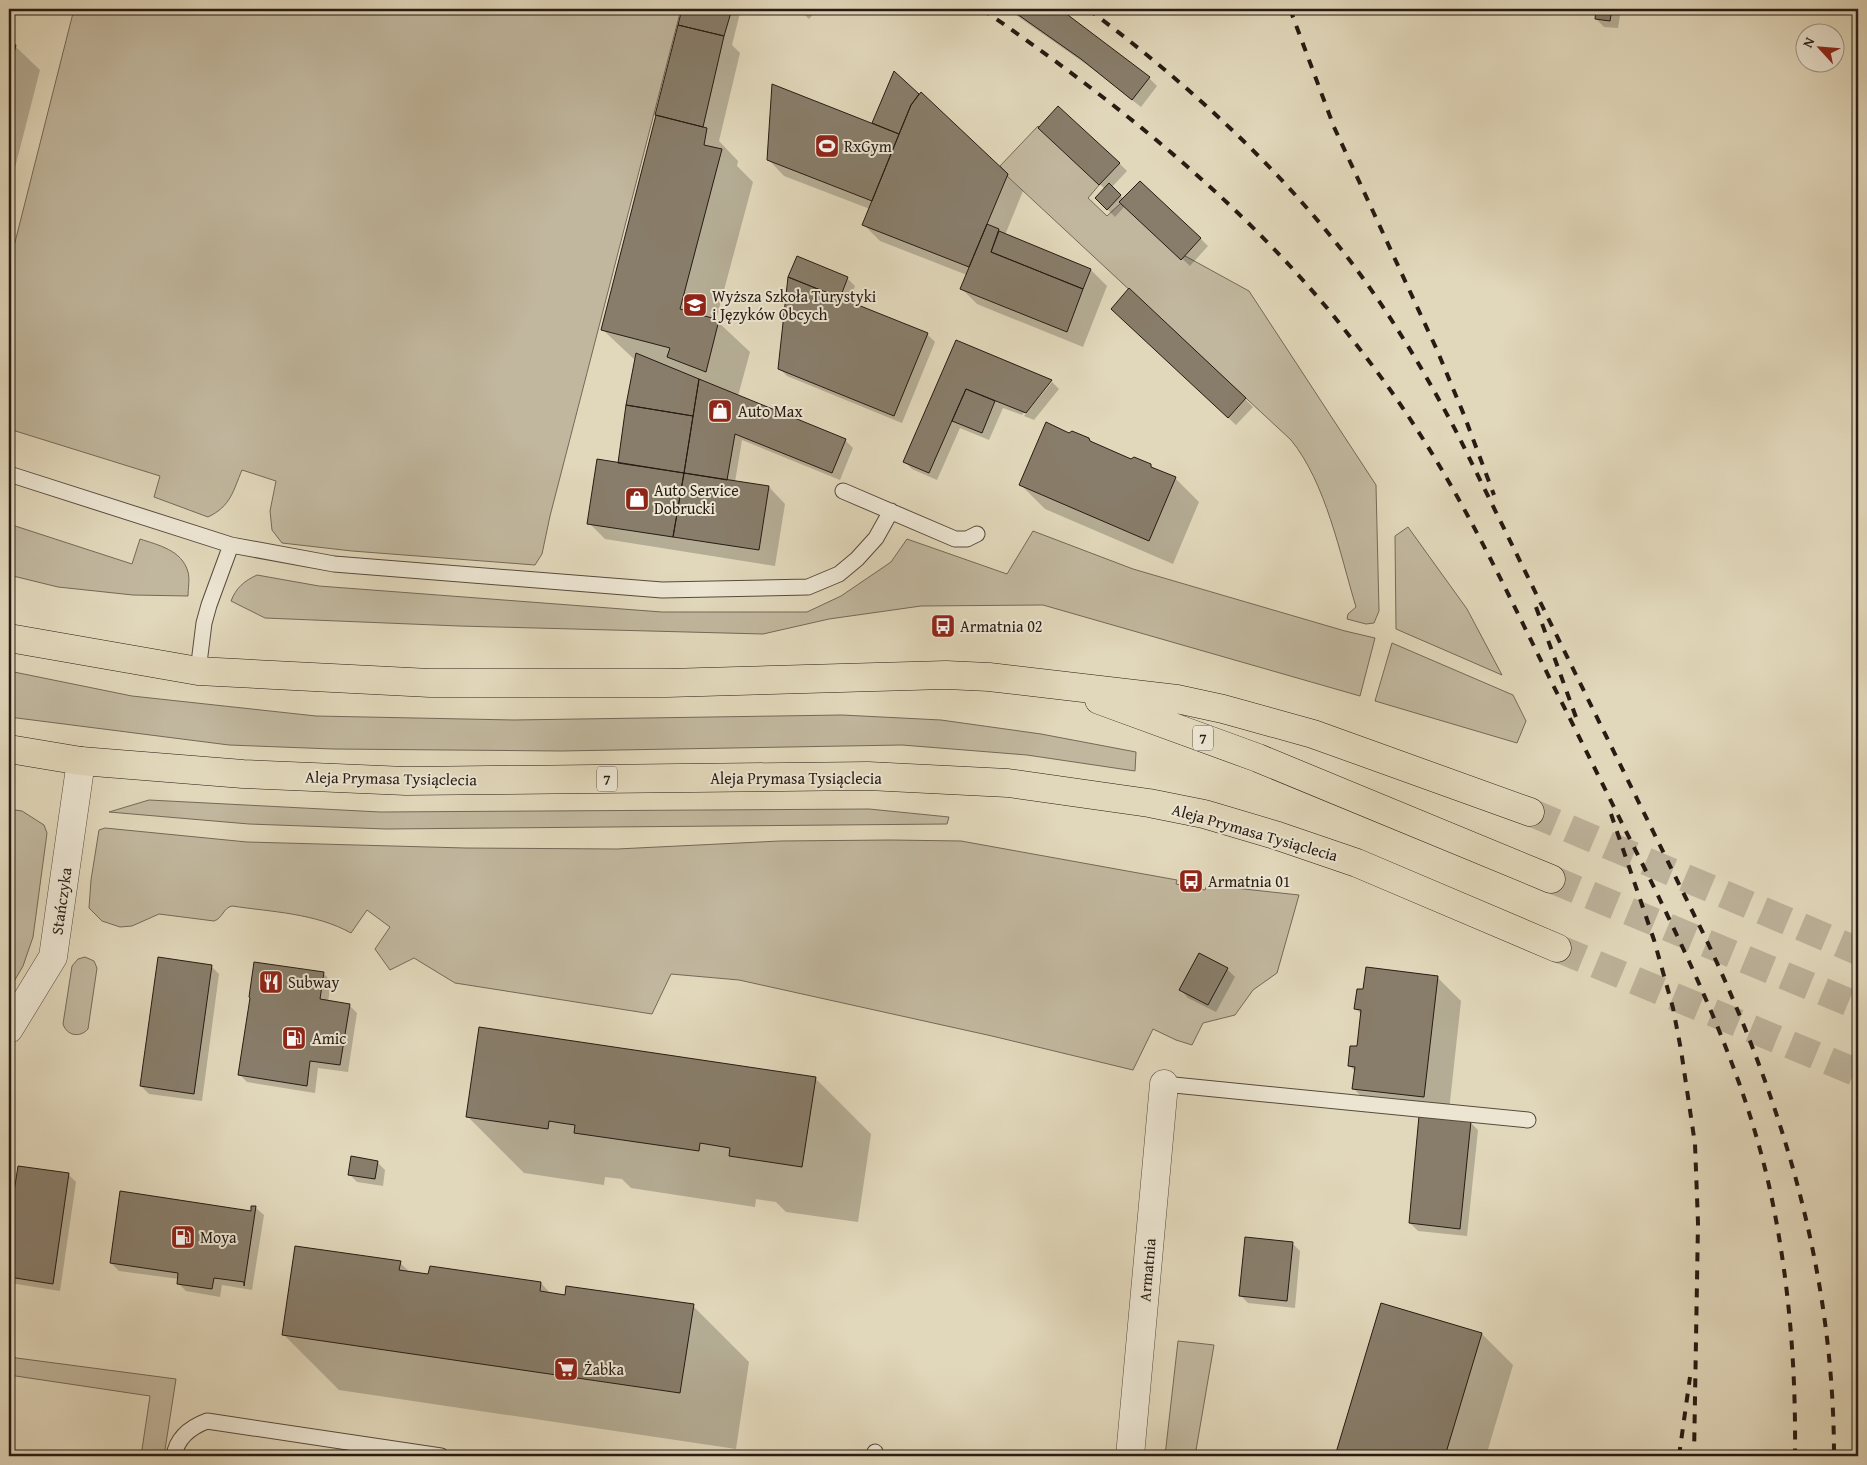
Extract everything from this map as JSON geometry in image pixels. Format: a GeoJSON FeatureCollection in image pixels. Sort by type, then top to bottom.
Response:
{"type":"FeatureCollection","features":[{"type":"Feature","properties":{"kind":"main road","name":"7"},"geometry":{"type":"LineString","coordinates":[[9,638],[198,671],[430,683],[667,683],[946,675],[989,677],[1057,685],[1258,758],[1551,879]]}},
{"type":"Feature","properties":{"kind":"main road"},"geometry":{"type":"LineString","coordinates":[[1057,685],[1177,699],[1223,709],[1313,734],[1530,812]]}},
{"type":"Feature","properties":{"kind":"main road","name":"Aleja Prymasa Tysiąclecia"},"geometry":{"type":"LineString","coordinates":[[9,749],[81,761],[242,774],[406,781],[868,776],[1008,783],[1149,802],[1204,814],[1278,836],[1357,863],[1557,948]]}},
{"type":"Feature","properties":{"kind":"street","name":"Stańczyka"},"geometry":{"type":"LineString","coordinates":[[9,1029],[52,957],[81,761]]}},
{"type":"Feature","properties":{"kind":"street","name":"Armatnia"},"geometry":{"type":"LineString","coordinates":[[1130,1456],[1164,1084]]}},
{"type":"Feature","properties":{"kind":"lane"},"geometry":{"type":"LineString","coordinates":[[9,474],[231,545],[334,564],[662,590],[808,587],[839,574],[857,559],[876,538],[891,511]]}},
{"type":"Feature","properties":{"kind":"lane"},"geometry":{"type":"LineString","coordinates":[[843,491],[955,539],[967,539],[977,534]]}},
{"type":"Feature","properties":{"kind":"lane"},"geometry":{"type":"LineString","coordinates":[[198,671],[204,623],[231,545]]}},
{"type":"Feature","properties":{"kind":"lane"},"geometry":{"type":"LineString","coordinates":[[1164,1084],[1528,1120]]}},
{"type":"Feature","properties":{"kind":"lane"},"geometry":{"type":"LineString","coordinates":[[174,1456],[180,1440],[188,1431],[207,1421],[441,1456]]}},
{"type":"Feature","properties":{"kind":"shaded area"},"geometry":{"type":"Polygon","coordinates":[[[74,9],[681,9],[550,516],[542,554],[535,565],[352,551],[282,543],[272,530],[270,511],[276,481],[242,470],[226,503],[216,513],[208,517],[154,497],[160,476],[9,429],[9,266],[74,9]]]}},
{"type":"Feature","properties":{"kind":"shaded area"},"geometry":{"type":"Polygon","coordinates":[[[1038,126],[1100,184],[1088,198],[1107,216],[1121,203],[1167,246],[1249,291],[1376,485],[1379,611],[1374,623],[1366,624],[1347,619],[1348,614],[1356,607],[1338,542],[1314,477],[1291,440],[1007,176],[1008,174],[1000,166],[1038,126]]]}},
{"type":"Feature","properties":{"kind":"shaded area"},"geometry":{"type":"Polygon","coordinates":[[[9,524],[132,564],[140,539],[162,546],[175,553],[185,565],[189,575],[188,596],[133,595],[58,587],[9,575],[9,524]]]}},
{"type":"Feature","properties":{"kind":"shaded area"},"geometry":{"type":"Polygon","coordinates":[[[1408,527],[1467,609],[1502,675],[1396,629],[1395,536],[1408,527]]]}},
{"type":"Feature","properties":{"kind":"shaded area"},"geometry":{"type":"Polygon","coordinates":[[[1033,531],[1133,569],[1375,638],[1360,696],[1043,605],[921,606],[829,619],[763,634],[459,626],[265,618],[231,601],[241,585],[257,575],[319,586],[662,612],[807,612],[841,596],[891,562],[907,539],[1007,574],[1033,531]]]}},
{"type":"Feature","properties":{"kind":"shaded area"},"geometry":{"type":"Polygon","coordinates":[[[1392,643],[1513,695],[1526,721],[1517,743],[1375,701],[1392,643]]]}},
{"type":"Feature","properties":{"kind":"shaded area"},"geometry":{"type":"Polygon","coordinates":[[[9,671],[132,696],[316,716],[514,720],[842,715],[941,720],[1041,734],[1136,752],[1135,771],[1027,755],[902,745],[561,751],[333,749],[229,745],[9,717],[9,671]]]}},
{"type":"Feature","properties":{"kind":"shaded area"},"geometry":{"type":"Polygon","coordinates":[[[149,800],[380,812],[869,809],[949,817],[947,824],[386,829],[249,824],[109,812],[149,800]]]}},
{"type":"Feature","properties":{"kind":"shaded area"},"geometry":{"type":"Polygon","coordinates":[[[9,809],[22,811],[44,825],[47,833],[33,937],[23,966],[9,990],[9,809]]]}},
{"type":"Feature","properties":{"kind":"shaded area"},"geometry":{"type":"Polygon","coordinates":[[[105,828],[247,842],[465,848],[617,849],[780,841],[961,841],[1177,880],[1176,884],[1205,890],[1207,885],[1299,895],[1277,973],[1253,990],[1235,1015],[1203,1023],[1192,1045],[1153,1029],[1133,1070],[992,1036],[739,980],[671,974],[652,1014],[455,983],[414,958],[390,970],[375,949],[390,927],[367,910],[351,933],[337,926],[308,917],[232,906],[214,921],[159,914],[132,926],[120,927],[102,921],[89,908],[91,880],[99,830],[105,828]]]}},
{"type":"Feature","properties":{"kind":"shaded area"},"geometry":{"type":"Polygon","coordinates":[[[85,957],[94,961],[97,968],[88,1029],[78,1035],[67,1031],[63,1024],[72,966],[78,959],[85,957]]]}},
{"type":"Feature","properties":{"kind":"shaded area"},"geometry":{"type":"Polygon","coordinates":[[[1178,1341],[1214,1345],[1195,1456],[1165,1456],[1178,1341]]]}},
{"type":"Feature","properties":{"kind":"shaded area"},"geometry":{"type":"Polygon","coordinates":[[[9,1357],[176,1379],[164,1456],[141,1456],[150,1396],[9,1375],[9,1357]]]}},
{"type":"Feature","properties":{"kind":"building"},"geometry":{"type":"Polygon","coordinates":[[[682,9],[732,9],[724,36],[678,25],[682,9]]]}},
{"type":"Feature","properties":{"kind":"building"},"geometry":{"type":"Polygon","coordinates":[[[1010,9],[1060,9],[1150,77],[1132,100],[1081,59],[1010,9]]]}},
{"type":"Feature","properties":{"kind":"building"},"geometry":{"type":"Polygon","coordinates":[[[1596,9],[1612,9],[1610,21],[1595,19],[1596,9]]]}},
{"type":"Feature","properties":{"kind":"building"},"geometry":{"type":"Polygon","coordinates":[[[678,25],[724,36],[703,127],[655,115],[678,25]]]}},
{"type":"Feature","properties":{"kind":"building"},"geometry":{"type":"Polygon","coordinates":[[[9,43],[16,45],[9,74],[9,43]]]}},
{"type":"Feature","properties":{"kind":"building"},"geometry":{"type":"Polygon","coordinates":[[[894,71],[919,94],[911,105],[899,134],[872,123],[894,71]]]}},
{"type":"Feature","properties":{"kind":"building"},"geometry":{"type":"Polygon","coordinates":[[[772,84],[899,134],[872,201],[767,160],[772,84]]]}},
{"type":"Feature","properties":{"kind":"building"},"geometry":{"type":"Polygon","coordinates":[[[921,92],[1008,174],[969,267],[862,225],[911,105],[921,92]]]}},
{"type":"Feature","properties":{"kind":"building"},"geometry":{"type":"Polygon","coordinates":[[[1058,106],[1120,163],[1099,185],[1038,128],[1058,106]]]}},
{"type":"Feature","properties":{"kind":"building"},"geometry":{"type":"Polygon","coordinates":[[[656,115],[707,128],[704,145],[722,149],[680,309],[719,320],[706,372],[667,357],[670,348],[601,330],[656,115]]]}},
{"type":"Feature","properties":{"kind":"building"},"geometry":{"type":"Polygon","coordinates":[[[1140,181],[1201,238],[1181,260],[1119,202],[1140,181]]]}},
{"type":"Feature","properties":{"kind":"building"},"geometry":{"type":"Polygon","coordinates":[[[1109,183],[1121,195],[1107,210],[1095,198],[1109,183]]]}},
{"type":"Feature","properties":{"kind":"building"},"geometry":{"type":"Polygon","coordinates":[[[987,224],[999,229],[991,252],[1083,289],[1067,332],[960,289],[987,224]]]}},
{"type":"Feature","properties":{"kind":"building"},"geometry":{"type":"Polygon","coordinates":[[[999,231],[1091,269],[1083,289],[991,252],[999,231]]]}},
{"type":"Feature","properties":{"kind":"building"},"geometry":{"type":"Polygon","coordinates":[[[797,256],[848,277],[840,298],[788,277],[797,256]]]}},
{"type":"Feature","properties":{"kind":"building"},"geometry":{"type":"Polygon","coordinates":[[[788,277],[928,333],[894,416],[778,369],[788,277]]]}},
{"type":"Feature","properties":{"kind":"building"},"geometry":{"type":"Polygon","coordinates":[[[1129,288],[1246,398],[1228,418],[1111,309],[1129,288]]]}},
{"type":"Feature","properties":{"kind":"building"},"geometry":{"type":"Polygon","coordinates":[[[956,340],[1052,380],[1026,413],[966,389],[929,473],[903,462],[956,340]]]}},
{"type":"Feature","properties":{"kind":"building"},"geometry":{"type":"Polygon","coordinates":[[[636,353],[699,379],[693,416],[626,405],[636,353]]]}},
{"type":"Feature","properties":{"kind":"building"},"geometry":{"type":"Polygon","coordinates":[[[699,379],[846,439],[832,473],[735,434],[727,480],[684,473],[699,379]]]}},
{"type":"Feature","properties":{"kind":"building"},"geometry":{"type":"Polygon","coordinates":[[[966,389],[995,401],[982,433],[952,421],[966,389]]]}},
{"type":"Feature","properties":{"kind":"building"},"geometry":{"type":"Polygon","coordinates":[[[626,405],[693,416],[684,473],[618,463],[626,405]]]}},
{"type":"Feature","properties":{"kind":"building"},"geometry":{"type":"Polygon","coordinates":[[[1046,422],[1069,433],[1072,431],[1089,438],[1090,441],[1131,459],[1134,457],[1151,464],[1151,467],[1176,477],[1149,541],[1019,485],[1046,422]]]}},
{"type":"Feature","properties":{"kind":"building"},"geometry":{"type":"Polygon","coordinates":[[[597,459],[684,473],[673,537],[587,524],[597,459]]]}},
{"type":"Feature","properties":{"kind":"building"},"geometry":{"type":"Polygon","coordinates":[[[684,473],[769,486],[759,550],[673,537],[684,473]]]}},
{"type":"Feature","properties":{"kind":"building"},"geometry":{"type":"Polygon","coordinates":[[[1199,953],[1228,968],[1208,1005],[1179,990],[1199,953]]]}},
{"type":"Feature","properties":{"kind":"building"},"geometry":{"type":"Polygon","coordinates":[[[158,957],[212,965],[194,1094],[140,1086],[158,957]]]}},
{"type":"Feature","properties":{"kind":"building","name":"Amic"},"geometry":{"type":"Polygon","coordinates":[[[254,962],[324,972],[320,999],[350,1004],[340,1065],[310,1061],[307,1086],[238,1075],[254,962]]]}},
{"type":"Feature","properties":{"kind":"building"},"geometry":{"type":"Polygon","coordinates":[[[1366,967],[1438,976],[1424,1097],[1352,1089],[1355,1067],[1348,1066],[1350,1046],[1357,1046],[1361,1010],[1354,1009],[1357,989],[1363,989],[1366,967]]]}},
{"type":"Feature","properties":{"kind":"building"},"geometry":{"type":"Polygon","coordinates":[[[479,1027],[816,1077],[802,1167],[729,1156],[730,1148],[700,1143],[699,1151],[574,1133],[575,1125],[549,1121],[548,1129],[466,1117],[479,1027]]]}},
{"type":"Feature","properties":{"kind":"building"},"geometry":{"type":"Polygon","coordinates":[[[1419,1116],[1471,1121],[1460,1229],[1409,1223],[1419,1116]]]}},
{"type":"Feature","properties":{"kind":"building"},"geometry":{"type":"Polygon","coordinates":[[[351,1156],[378,1161],[375,1179],[348,1175],[351,1156]]]}},
{"type":"Feature","properties":{"kind":"building"},"geometry":{"type":"Polygon","coordinates":[[[18,1166],[69,1173],[53,1284],[9,1277],[9,1225],[18,1166]]]}},
{"type":"Feature","properties":{"kind":"building","name":"Moya"},"geometry":{"type":"Polygon","coordinates":[[[120,1191],[251,1211],[251,1206],[256,1206],[244,1286],[244,1282],[214,1278],[212,1289],[177,1284],[178,1273],[110,1263],[120,1191]]]}},
{"type":"Feature","properties":{"kind":"building"},"geometry":{"type":"Polygon","coordinates":[[[1245,1237],[1293,1242],[1287,1301],[1239,1296],[1245,1237]]]}},
{"type":"Feature","properties":{"kind":"building"},"geometry":{"type":"Polygon","coordinates":[[[295,1246],[401,1261],[399,1270],[428,1274],[430,1266],[541,1282],[540,1291],[565,1295],[566,1286],[694,1304],[680,1393],[282,1335],[295,1246]]]}},
{"type":"Feature","properties":{"kind":"building"},"geometry":{"type":"Polygon","coordinates":[[[1381,1303],[1482,1333],[1445,1456],[1335,1456],[1381,1303]]]}},
{"type":"Feature","properties":{"kind":"tunnel"},"geometry":{"type":"LineString","coordinates":[[1530,812],[1858,951]]}},
{"type":"Feature","properties":{"kind":"tunnel"},"geometry":{"type":"LineString","coordinates":[[1551,879],[1858,1006]]}},
{"type":"Feature","properties":{"kind":"tunnel"},"geometry":{"type":"LineString","coordinates":[[1557,948],[1858,1073]]}},
{"type":"Feature","properties":{"kind":"railway"},"geometry":{"type":"LineString","coordinates":[[982,9],[1076,77],[1168,150],[1253,228],[1294,270],[1332,314],[1385,382],[1435,458],[1491,560],[1649,877],[1702,991],[1734,1069],[1760,1149],[1777,1223],[1787,1289],[1793,1356],[1795,1456]]}},
{"type":"Feature","properties":{"kind":"railway"},"geometry":{"type":"LineString","coordinates":[[1088,9],[1159,65],[1226,124],[1259,156],[1320,223],[1348,258],[1393,322],[1458,435],[1706,939],[1734,1001],[1758,1063],[1780,1126],[1799,1190],[1814,1255],[1825,1321],[1832,1388],[1834,1456]]}},
{"type":"Feature","properties":{"kind":"railway"},"geometry":{"type":"LineString","coordinates":[[1290,9],[1334,127],[1437,350],[1494,495]]}},
{"type":"Feature","properties":{"kind":"railway"},"geometry":{"type":"LineString","coordinates":[[1536,607],[1577,720]]}},
{"type":"Feature","properties":{"kind":"railway"},"geometry":{"type":"LineString","coordinates":[[1611,814],[1654,940],[1673,1008],[1695,1144],[1698,1223],[1694,1456]]}},
{"type":"Feature","properties":{"kind":"railway"},"geometry":{"type":"LineString","coordinates":[[1679,1456],[1690,1377]]}},
{"type":"Feature","properties":{"kind":"place","name":"RxGym"},"geometry":{"type":"Point","coordinates":[827,146]}},
{"type":"Feature","properties":{"kind":"place","name":"Wyższa Szkoła Turystyki i Języków Obcych"},"geometry":{"type":"Point","coordinates":[695,305]}},
{"type":"Feature","properties":{"kind":"place","name":"Auto Max"},"geometry":{"type":"Point","coordinates":[720,411]}},
{"type":"Feature","properties":{"kind":"place","name":"Auto Service Dobrucki"},"geometry":{"type":"Point","coordinates":[637,499]}},
{"type":"Feature","properties":{"kind":"place","name":"Armatnia 02"},"geometry":{"type":"Point","coordinates":[943,626]}},
{"type":"Feature","properties":{"kind":"place","name":"Armatnia 01"},"geometry":{"type":"Point","coordinates":[1191,881]}},
{"type":"Feature","properties":{"kind":"place","name":"Subway"},"geometry":{"type":"Point","coordinates":[271,982]}},
{"type":"Feature","properties":{"kind":"place","name":"Amic"},"geometry":{"type":"Point","coordinates":[294,1038]}},
{"type":"Feature","properties":{"kind":"place","name":"Moya"},"geometry":{"type":"Point","coordinates":[183,1237]}},
{"type":"Feature","properties":{"kind":"place","name":"Żabka"},"geometry":{"type":"Point","coordinates":[566,1369]}}]}
